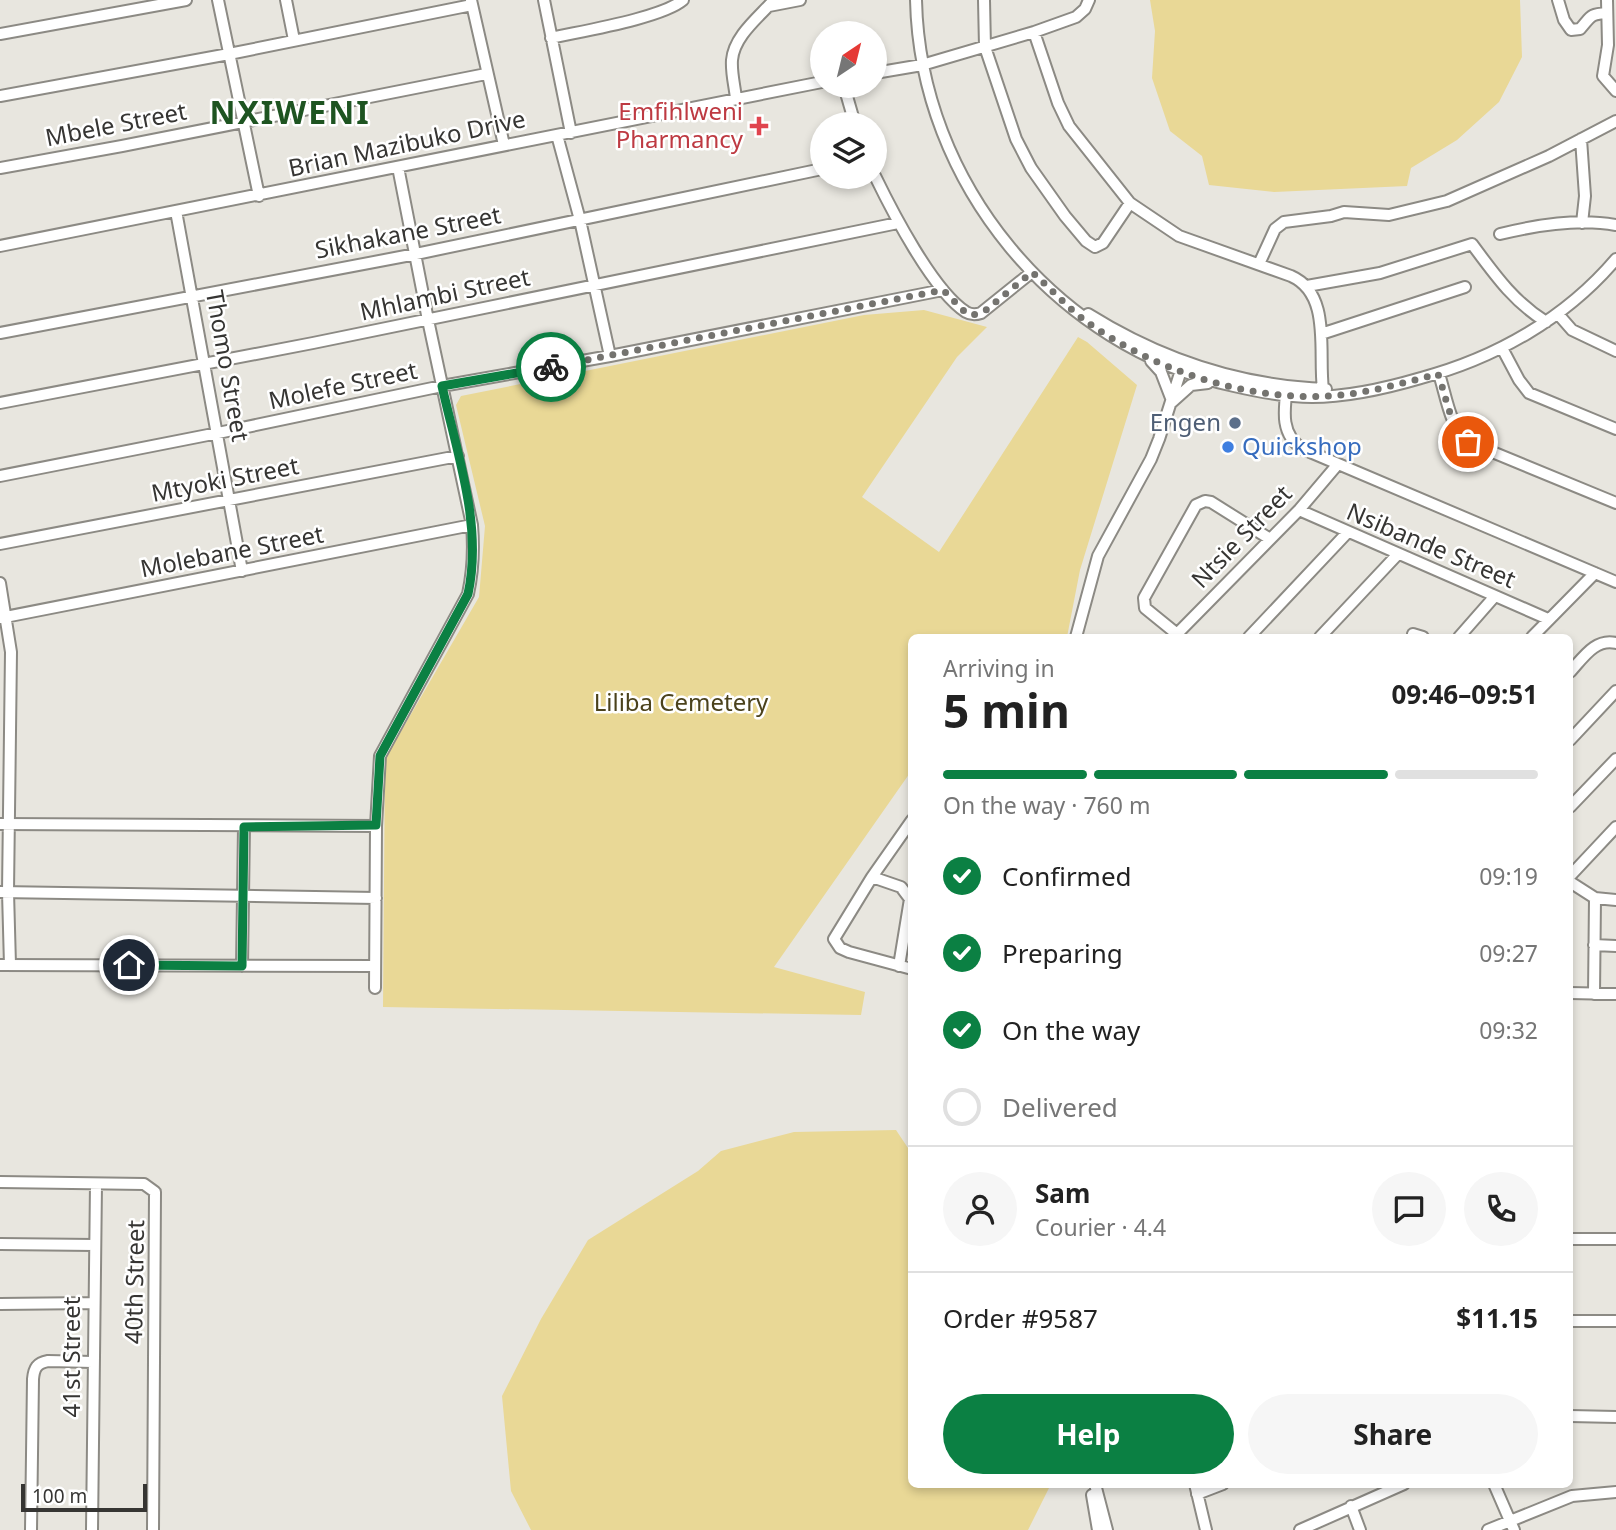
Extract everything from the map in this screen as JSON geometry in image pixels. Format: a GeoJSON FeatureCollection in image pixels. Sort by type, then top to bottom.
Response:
{"type":"FeatureCollection","features":[{"type":"Feature","properties":{"kind":"street"},"geometry":{"type":"LineString","coordinates":[[0,34],[186,0]]}},
{"type":"Feature","properties":{"kind":"street"},"geometry":{"type":"LineString","coordinates":[[218,0],[259,195]]}},
{"type":"Feature","properties":{"kind":"street"},"geometry":{"type":"LineString","coordinates":[[286,0],[294,40]]}},
{"type":"Feature","properties":{"kind":"street"},"geometry":{"type":"LineString","coordinates":[[544,0],[571,132]]}},
{"type":"Feature","properties":{"kind":"street"},"geometry":{"type":"LineString","coordinates":[[551,38],[656,14],[676,6],[683,0]]}},
{"type":"Feature","properties":{"kind":"street"},"geometry":{"type":"LineString","coordinates":[[736,99],[732,62],[734,51],[748,29],[771,3],[800,0]]}},
{"type":"Feature","properties":{"kind":"street"},"geometry":{"type":"LineString","coordinates":[[916,0],[922,65],[938,124],[964,182],[992,225],[1032,272],[1088,322],[1145,356],[1161,372],[1170,401]]}},
{"type":"Feature","properties":{"kind":"street"},"geometry":{"type":"LineString","coordinates":[[984,0],[985,47],[1023,155],[1065,216],[1090,245],[1095,247],[1103,243],[1130,203]]}},
{"type":"Feature","properties":{"kind":"street"},"geometry":{"type":"LineString","coordinates":[[1558,0],[1564,20],[1571,30],[1580,29],[1591,15],[1607,13]]}},
{"type":"Feature","properties":{"kind":"street"},"geometry":{"type":"LineString","coordinates":[[1607,0],[1612,46],[1603,76],[1616,91]]}},
{"type":"Feature","properties":{"kind":"street"},"geometry":{"type":"LineString","coordinates":[[887,71],[922,65],[1034,32],[1076,17],[1082,13],[1088,2]]}},
{"type":"Feature","properties":{"kind":"street"},"geometry":{"type":"LineString","coordinates":[[0,96],[229,54],[471,3],[504,145]]}},
{"type":"Feature","properties":{"kind":"street"},"geometry":{"type":"LineString","coordinates":[[1034,32],[1058,103],[1069,125],[1130,203],[1179,236],[1299,279],[1307,286],[1316,306],[1321,334],[1320,367],[1323,389]]}},
{"type":"Feature","properties":{"kind":"street","name":"Mbele Street"},"geometry":{"type":"LineString","coordinates":[[0,168],[486,74]]}},
{"type":"Feature","properties":{"kind":"street","name":"Brian Mazibuko Drive"},"geometry":{"type":"LineString","coordinates":[[0,246],[810,84]]}},
{"type":"Feature","properties":{"kind":"street"},"geometry":{"type":"LineString","coordinates":[[1259,264],[1275,229],[1284,222],[1344,212],[1389,215],[1433,205],[1481,187],[1616,121]]}},
{"type":"Feature","properties":{"kind":"street"},"geometry":{"type":"LineString","coordinates":[[557,135],[580,220],[610,356]]}},
{"type":"Feature","properties":{"kind":"street"},"geometry":{"type":"LineString","coordinates":[[1581,139],[1585,196],[1582,223]]}},
{"type":"Feature","properties":{"kind":"street"},"geometry":{"type":"LineString","coordinates":[[375,988],[376,825],[380,756],[468,594],[473,572],[472,525],[398,167]]}},
{"type":"Feature","properties":{"kind":"street","name":"Sikhakane Street"},"geometry":{"type":"LineString","coordinates":[[0,333],[416,254],[810,172]]}},
{"type":"Feature","properties":{"kind":"street"},"geometry":{"type":"LineString","coordinates":[[881,189],[898,223],[943,290],[966,313],[973,315],[986,310],[1032,272]]}},
{"type":"Feature","properties":{"kind":"street","name":"Thomo Street"},"geometry":{"type":"LineString","coordinates":[[176,211],[242,570]]}},
{"type":"Feature","properties":{"kind":"street","name":"Mhlambi Street"},"geometry":{"type":"LineString","coordinates":[[0,403],[205,365],[898,223]]}},
{"type":"Feature","properties":{"kind":"street"},"geometry":{"type":"LineString","coordinates":[[1500,234],[1537,226],[1582,223],[1616,225]]}},
{"type":"Feature","properties":{"kind":"street"},"geometry":{"type":"LineString","coordinates":[[1307,286],[1380,273],[1472,244],[1509,294],[1520,305],[1546,322]]}},
{"type":"Feature","properties":{"kind":"street"},"geometry":{"type":"LineString","coordinates":[[1170,401],[1191,385],[1218,383],[1331,396],[1399,385],[1438,374],[1503,348],[1546,322],[1612,272],[1616,258]]}},
{"type":"Feature","properties":{"kind":"street"},"geometry":{"type":"LineString","coordinates":[[1321,334],[1465,287]]}},
{"type":"Feature","properties":{"kind":"street","name":"Molefe Street"},"geometry":{"type":"LineString","coordinates":[[0,476],[442,386],[610,356],[943,290]]}},
{"type":"Feature","properties":{"kind":"street"},"geometry":{"type":"LineString","coordinates":[[1067,303],[1182,367],[1218,383]]}},
{"type":"Feature","properties":{"kind":"street"},"geometry":{"type":"LineString","coordinates":[[1558,314],[1572,330],[1616,351]]}},
{"type":"Feature","properties":{"kind":"street"},"geometry":{"type":"LineString","coordinates":[[1503,348],[1519,380],[1529,393],[1616,429]]}},
{"type":"Feature","properties":{"kind":"street"},"geometry":{"type":"LineString","coordinates":[[1145,356],[1287,391],[1362,390]]}},
{"type":"Feature","properties":{"kind":"street"},"geometry":{"type":"LineString","coordinates":[[1077,634],[1098,556],[1151,459],[1182,367]]}},
{"type":"Feature","properties":{"kind":"street"},"geometry":{"type":"LineString","coordinates":[[1438,374],[1460,435],[1468,442],[1616,503]]}},
{"type":"Feature","properties":{"kind":"street"},"geometry":{"type":"LineString","coordinates":[[1287,391],[1284,417],[1290,437],[1303,449],[1616,582]]}},
{"type":"Feature","properties":{"kind":"street","name":"Mtyoki Street"},"geometry":{"type":"LineString","coordinates":[[0,544],[458,456]]}},
{"type":"Feature","properties":{"kind":"street","name":"Ntsie Street"},"geometry":{"type":"LineString","coordinates":[[1177,634],[1299,510],[1338,464]]}},
{"type":"Feature","properties":{"kind":"street"},"geometry":{"type":"LineString","coordinates":[[1175,634],[1145,608],[1144,598],[1196,505],[1205,501],[1211,502],[1269,539]]}},
{"type":"Feature","properties":{"kind":"street","name":"Nsibande Street"},"geometry":{"type":"LineString","coordinates":[[1299,510],[1548,620]]}},
{"type":"Feature","properties":{"kind":"street","name":"Molebane Street"},"geometry":{"type":"LineString","coordinates":[[3,617],[472,525]]}},
{"type":"Feature","properties":{"kind":"street"},"geometry":{"type":"LineString","coordinates":[[1253,634],[1347,533]]}},
{"type":"Feature","properties":{"kind":"street"},"geometry":{"type":"LineString","coordinates":[[1323,634],[1398,554]]}},
{"type":"Feature","properties":{"kind":"street"},"geometry":{"type":"LineString","coordinates":[[1535,634],[1595,573]]}},
{"type":"Feature","properties":{"kind":"street"},"geometry":{"type":"LineString","coordinates":[[0,583],[11,664],[4,824],[5,965],[375,966]]}},
{"type":"Feature","properties":{"kind":"street"},"geometry":{"type":"LineString","coordinates":[[1462,634],[1495,596]]}},
{"type":"Feature","properties":{"kind":"street"},"geometry":{"type":"LineString","coordinates":[[1573,668],[1596,645],[1616,643]]}},
{"type":"Feature","properties":{"kind":"street"},"geometry":{"type":"LineString","coordinates":[[1573,737],[1616,691]]}},
{"type":"Feature","properties":{"kind":"street"},"geometry":{"type":"LineString","coordinates":[[1573,804],[1616,759]]}},
{"type":"Feature","properties":{"kind":"street"},"geometry":{"type":"LineString","coordinates":[[4,824],[244,827],[376,825]]}},
{"type":"Feature","properties":{"kind":"street"},"geometry":{"type":"LineString","coordinates":[[242,966],[244,827]]}},
{"type":"Feature","properties":{"kind":"street"},"geometry":{"type":"LineString","coordinates":[[908,827],[872,877],[834,939],[840,948],[849,952],[908,968]]}},
{"type":"Feature","properties":{"kind":"street"},"geometry":{"type":"LineString","coordinates":[[1573,873],[1616,827]]}},
{"type":"Feature","properties":{"kind":"street"},"geometry":{"type":"LineString","coordinates":[[872,877],[901,887],[908,896]]}},
{"type":"Feature","properties":{"kind":"street"},"geometry":{"type":"LineString","coordinates":[[1573,884],[1595,898],[1616,900]]}},
{"type":"Feature","properties":{"kind":"street"},"geometry":{"type":"LineString","coordinates":[[4,892],[376,898]]}},
{"type":"Feature","properties":{"kind":"street"},"geometry":{"type":"LineString","coordinates":[[1594,994],[1595,898]]}},
{"type":"Feature","properties":{"kind":"street"},"geometry":{"type":"LineString","coordinates":[[899,966],[908,911]]}},
{"type":"Feature","properties":{"kind":"street"},"geometry":{"type":"LineString","coordinates":[[1594,945],[1616,946]]}},
{"type":"Feature","properties":{"kind":"street"},"geometry":{"type":"LineString","coordinates":[[1573,993],[1616,994]]}},
{"type":"Feature","properties":{"kind":"street","name":"40th Street"},"geometry":{"type":"LineString","coordinates":[[0,1182],[144,1184],[157,1195],[153,1530]]}},
{"type":"Feature","properties":{"kind":"street","name":"41st Street"},"geometry":{"type":"LineString","coordinates":[[92,1530],[96,1184]]}},
{"type":"Feature","properties":{"kind":"street"},"geometry":{"type":"LineString","coordinates":[[1573,1239],[1616,1239]]}},
{"type":"Feature","properties":{"kind":"street"},"geometry":{"type":"LineString","coordinates":[[0,1244],[94,1245]]}},
{"type":"Feature","properties":{"kind":"street"},"geometry":{"type":"LineString","coordinates":[[0,1304],[93,1303]]}},
{"type":"Feature","properties":{"kind":"street"},"geometry":{"type":"LineString","coordinates":[[1573,1321],[1616,1321]]}},
{"type":"Feature","properties":{"kind":"street"},"geometry":{"type":"LineString","coordinates":[[31,1530],[34,1372],[42,1362],[93,1362]]}},
{"type":"Feature","properties":{"kind":"street"},"geometry":{"type":"LineString","coordinates":[[1573,1416],[1616,1417]]}},
{"type":"Feature","properties":{"kind":"street"},"geometry":{"type":"LineString","coordinates":[[1093,1488],[1098,1530]]}},
{"type":"Feature","properties":{"kind":"street"},"geometry":{"type":"LineString","coordinates":[[1094,1488],[1107,1530]]}},
{"type":"Feature","properties":{"kind":"street"},"geometry":{"type":"LineString","coordinates":[[1300,1530],[1394,1488]]}},
{"type":"Feature","properties":{"kind":"street"},"geometry":{"type":"LineString","coordinates":[[1496,1488],[1511,1525]]}},
{"type":"Feature","properties":{"kind":"street"},"geometry":{"type":"LineString","coordinates":[[1196,1489],[1206,1530]]}},
{"type":"Feature","properties":{"kind":"street"},"geometry":{"type":"LineString","coordinates":[[1488,1530],[1511,1525],[1572,1496],[1616,1492]]}},
{"type":"Feature","properties":{"kind":"street"},"geometry":{"type":"LineString","coordinates":[[1351,1506],[1360,1530]]}},
{"type":"Feature","properties":{"kind":"green space"},"geometry":{"type":"Polygon","coordinates":[[[1150,0],[1520,0],[1522,57],[1499,102],[1457,140],[1411,168],[1407,186],[1274,192],[1209,185],[1202,156],[1170,131],[1152,78],[1155,31],[1150,0]]]}},
{"type":"Feature","properties":{"kind":"green space","name":"Liliba Cemetery"},"geometry":{"type":"Polygon","coordinates":[[[924,310],[987,327],[957,357],[862,497],[939,552],[1078,337],[1137,385],[1080,570],[1068,634],[908,634],[908,776],[774,967],[865,992],[861,1015],[383,1007],[385,759],[479,597],[485,526],[456,405],[461,396],[864,315],[924,310]]]}},
{"type":"Feature","properties":{"kind":"green space"},"geometry":{"type":"Polygon","coordinates":[[[896,1130],[908,1148],[908,1488],[1049,1488],[1028,1530],[531,1530],[511,1491],[502,1396],[541,1319],[588,1240],[698,1171],[721,1151],[794,1132],[896,1130]]]}},
{"type":"Feature","properties":{"kind":"way so far"},"geometry":{"type":"LineString","coordinates":[[551,367],[943,290],[966,313],[973,315],[986,310],[1032,272],[1074,312],[1102,332],[1145,356],[1218,383],[1286,396],[1310,397],[1399,385],[1438,374],[1460,435],[1468,442]]}},
{"type":"Feature","properties":{"kind":"place","name":"Emfihlweni Pharmancy"},"geometry":{"type":"Point","coordinates":[759,126]}},
{"type":"Feature","properties":{"kind":"place","name":"Engen"},"geometry":{"type":"Point","coordinates":[1235,423]}},
{"type":"Feature","properties":{"kind":"place","name":"Quickshop"},"geometry":{"type":"Point","coordinates":[1228,447]}},
{"type":"Feature","properties":{"kind":"district","name":"NXIWENI"},"geometry":{"type":"Point","coordinates":[290,113]}},
{"type":"Feature","properties":{"kind":"route"},"geometry":{"type":"LineString","coordinates":[[129,965],[242,966],[244,827],[376,825],[382,750],[468,594],[473,572],[472,525],[442,386],[551,367]]}}]}
